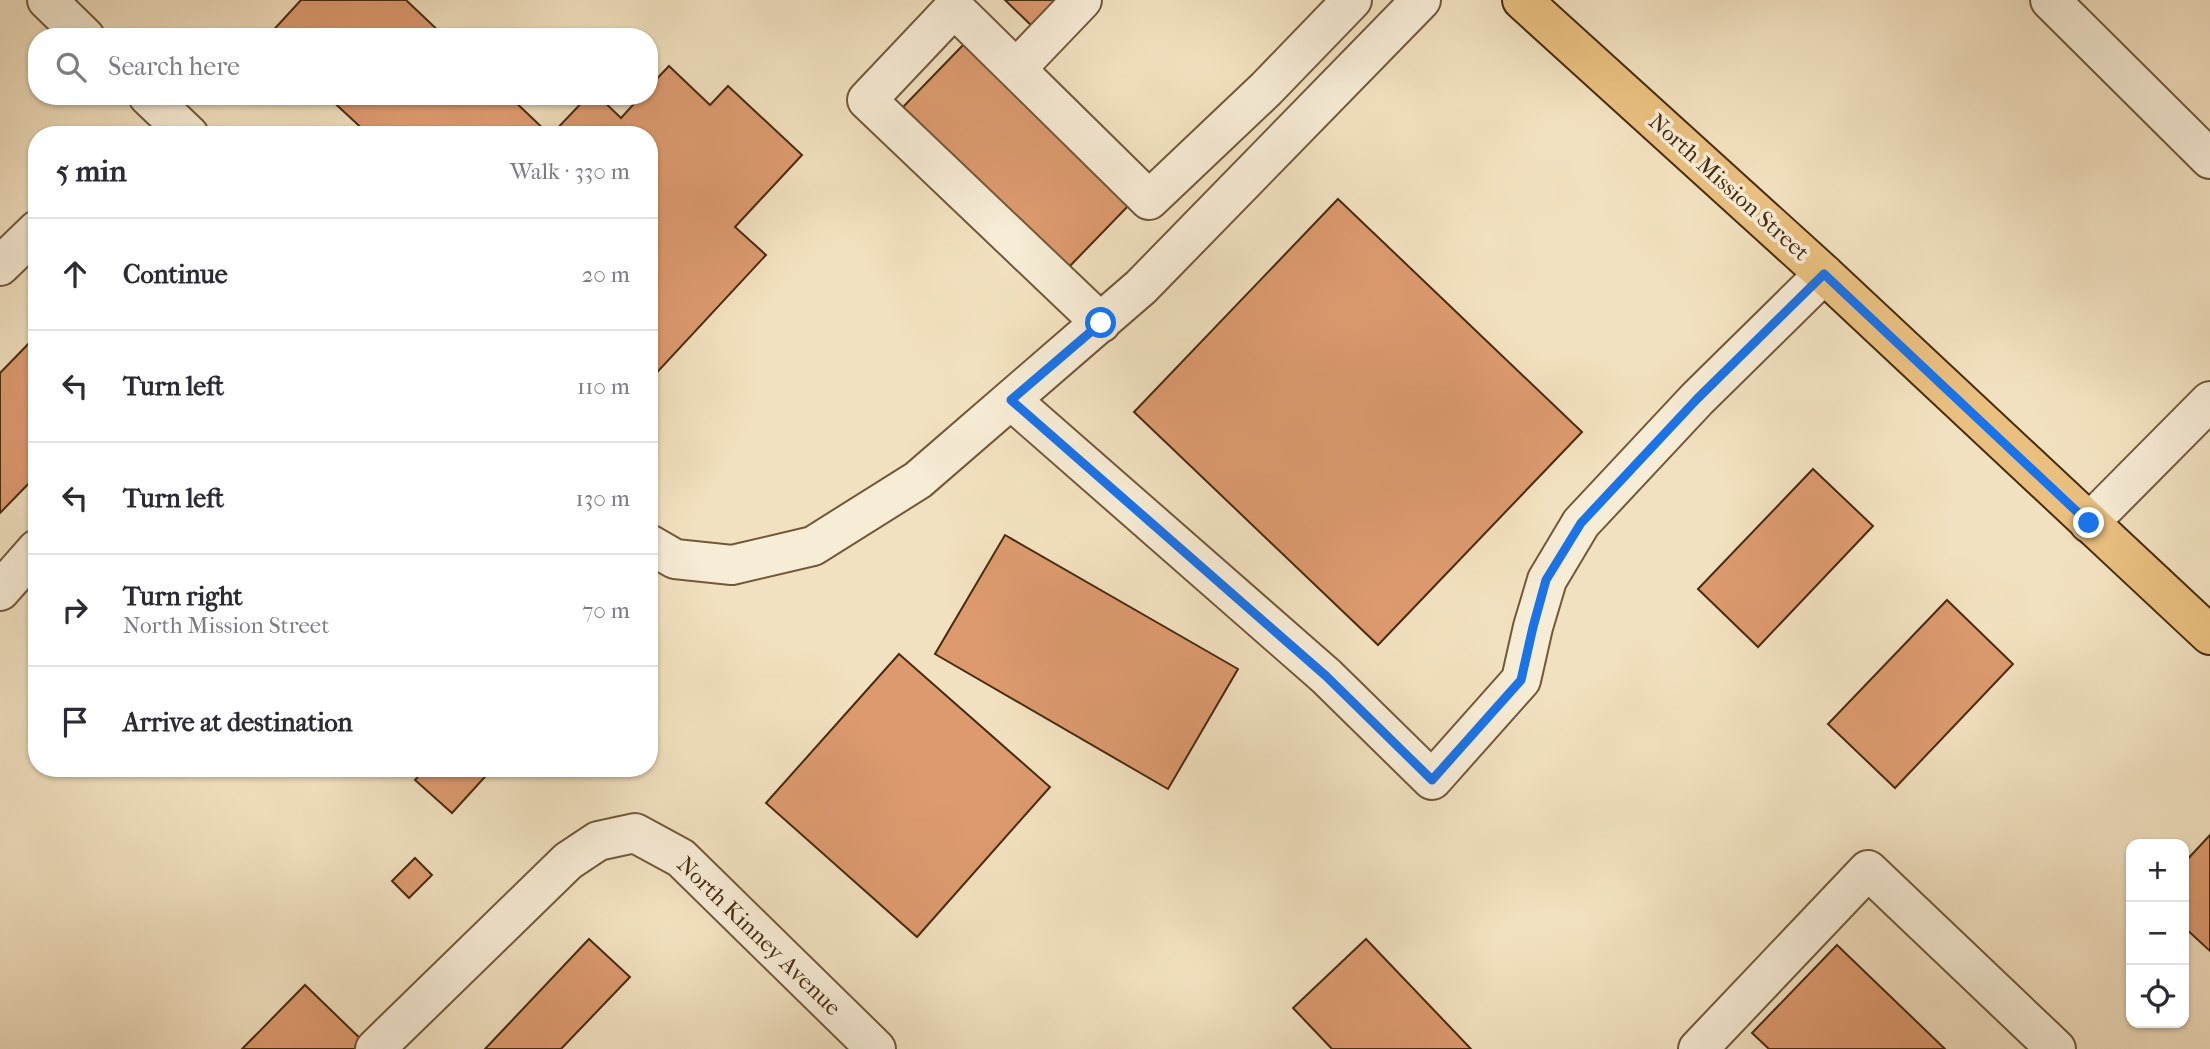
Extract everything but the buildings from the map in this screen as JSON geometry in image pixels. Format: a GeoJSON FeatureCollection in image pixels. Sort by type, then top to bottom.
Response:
{"type":"FeatureCollection","features":[{"type":"Feature","properties":{"kind":"main road","name":"North Mission Street"},"geometry":{"type":"LineString","coordinates":[[1522,0],[1824,274],[2210,635]]}},
{"type":"Feature","properties":{"kind":"street"},"geometry":{"type":"LineString","coordinates":[[47,0],[76,28]]}},
{"type":"Feature","properties":{"kind":"street"},"geometry":{"type":"LineString","coordinates":[[1016,69],[1082,0]]}},
{"type":"Feature","properties":{"kind":"street"},"geometry":{"type":"LineString","coordinates":[[658,549],[675,559],[732,565],[813,547],[919,480],[1140,287],[1421,0]]}},
{"type":"Feature","properties":{"kind":"street"},"geometry":{"type":"LineString","coordinates":[[2050,0],[2210,159]]}},
{"type":"Feature","properties":{"kind":"street"},"geometry":{"type":"LineString","coordinates":[[1101,323],[867,100],[954,8],[1149,200],[1266,89],[1344,3]]}},
{"type":"Feature","properties":{"kind":"street"},"geometry":{"type":"LineString","coordinates":[[0,266],[28,239]]}},
{"type":"Feature","properties":{"kind":"street"},"geometry":{"type":"LineString","coordinates":[[1011,400],[1326,676],[1432,780],[1521,680],[1546,580],[1581,523],[1697,399],[1824,274]]}},
{"type":"Feature","properties":{"kind":"street"},"geometry":{"type":"LineString","coordinates":[[2089,523],[2210,401]]}},
{"type":"Feature","properties":{"kind":"street"},"geometry":{"type":"LineString","coordinates":[[0,590],[28,559]]}},
{"type":"Feature","properties":{"kind":"street","name":"North Kinney Avenue"},"geometry":{"type":"LineString","coordinates":[[376,1049],[568,861],[598,841],[635,833],[681,858],[876,1049]]}},
{"type":"Feature","properties":{"kind":"street"},"geometry":{"type":"LineString","coordinates":[[1698,1049],[1868,870],[2056,1049]]}},
{"type":"Feature","properties":{"kind":"route"},"geometry":{"type":"LineString","coordinates":[[1101,323],[1011,400],[1326,676],[1432,780],[1521,680],[1546,580],[1581,523],[1697,399],[1824,274],[2089,523]]}}]}
